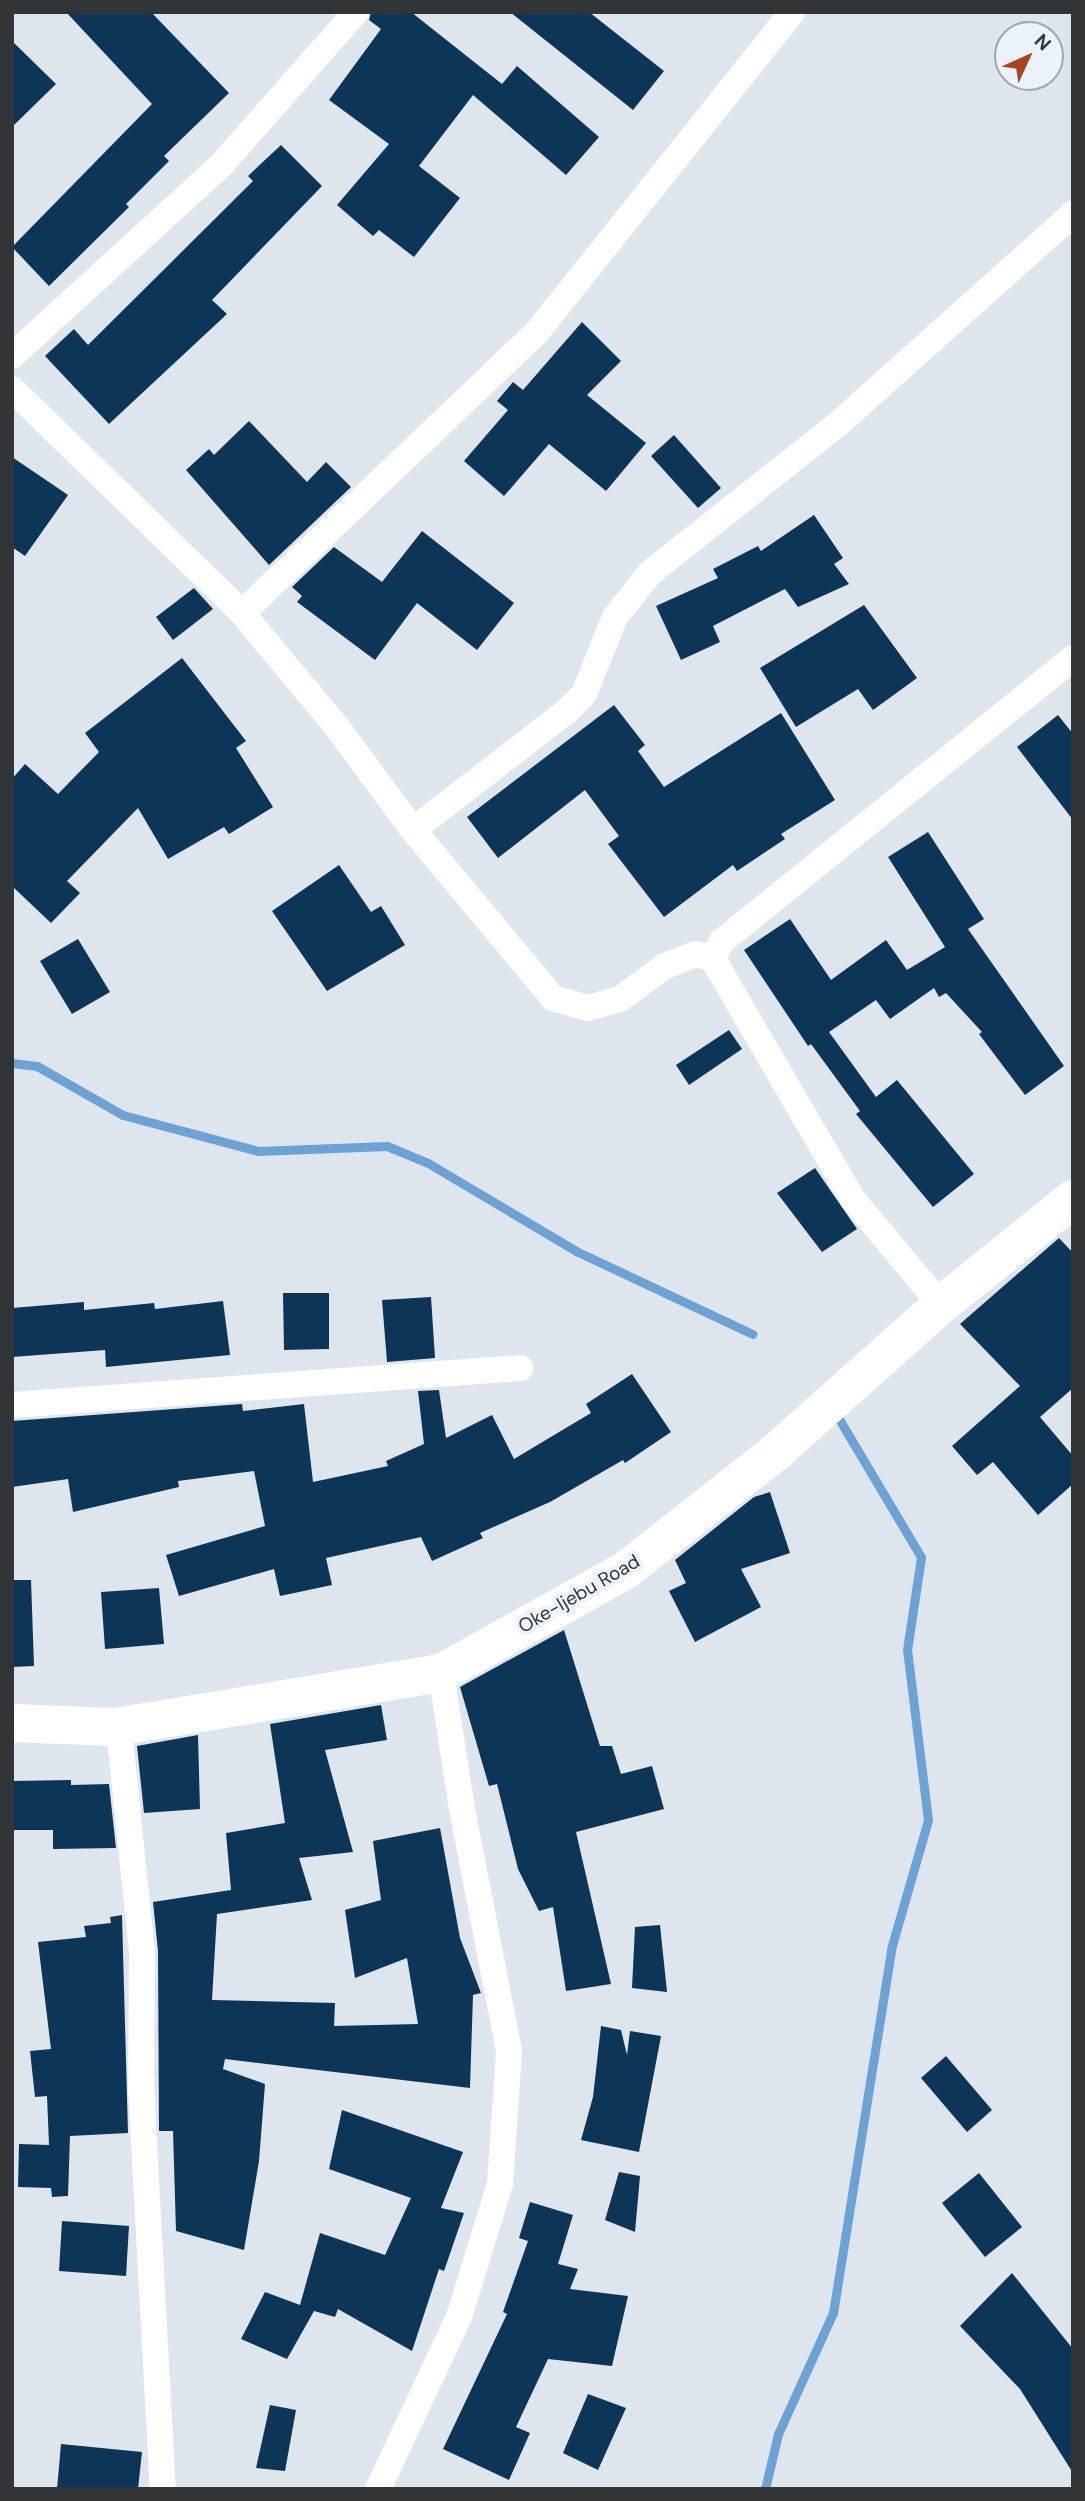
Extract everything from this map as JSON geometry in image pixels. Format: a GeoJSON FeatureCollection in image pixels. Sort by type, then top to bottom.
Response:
{"type":"FeatureCollection","features":[{"type":"Feature","properties":{"kind":"main road","name":"Oke-Ijebu Road"},"geometry":{"type":"LineString","coordinates":[[12,1723],[115,1727],[441,1673],[626,1570],[777,1451],[941,1304],[1073,1199]]}},
{"type":"Feature","properties":{"kind":"street"},"geometry":{"type":"LineString","coordinates":[[12,356],[222,164],[356,12]]}},
{"type":"Feature","properties":{"kind":"street"},"geometry":{"type":"LineString","coordinates":[[242,612],[537,332],[792,12]]}},
{"type":"Feature","properties":{"kind":"street"},"geometry":{"type":"LineString","coordinates":[[413,830],[567,711],[584,694],[615,617],[650,573],[838,424],[1073,214]]}},
{"type":"Feature","properties":{"kind":"street"},"geometry":{"type":"LineString","coordinates":[[12,389],[242,612],[337,727],[413,830],[553,998],[568,1005],[589,1008],[620,999],[666,966],[696,954],[713,959],[852,1198],[941,1304]]}},
{"type":"Feature","properties":{"kind":"street"},"geometry":{"type":"LineString","coordinates":[[713,959],[721,942],[1073,659]]}},
{"type":"Feature","properties":{"kind":"street"},"geometry":{"type":"LineString","coordinates":[[12,1405],[521,1367]]}},
{"type":"Feature","properties":{"kind":"street"},"geometry":{"type":"LineString","coordinates":[[378,2489],[459,2317],[500,2184],[509,2051],[462,1809],[441,1673]]}},
{"type":"Feature","properties":{"kind":"street"},"geometry":{"type":"LineString","coordinates":[[115,1727],[120,1739],[142,1951],[141,2087],[163,2489]]}},
{"type":"Feature","properties":{"kind":"building"},"geometry":{"type":"Polygon","coordinates":[[[66,12],[151,12],[229,93],[164,156],[169,161],[126,204],[129,207],[49,286],[12,247],[152,104],[66,12]]]}},
{"type":"Feature","properties":{"kind":"building"},"geometry":{"type":"Polygon","coordinates":[[[371,12],[411,12],[502,84],[517,66],[599,137],[566,175],[473,95],[419,166],[460,198],[414,257],[379,230],[373,236],[337,205],[389,144],[329,100],[381,29],[369,20],[371,12]]]}},
{"type":"Feature","properties":{"kind":"building"},"geometry":{"type":"Polygon","coordinates":[[[510,12],[589,12],[664,71],[633,110],[510,12]]]}},
{"type":"Feature","properties":{"kind":"building"},"geometry":{"type":"Polygon","coordinates":[[[12,41],[56,84],[12,127],[12,41]]]}},
{"type":"Feature","properties":{"kind":"building"},"geometry":{"type":"Polygon","coordinates":[[[281,145],[322,186],[212,300],[227,314],[109,424],[45,356],[74,329],[88,345],[253,181],[248,176],[281,145]]]}},
{"type":"Feature","properties":{"kind":"building"},"geometry":{"type":"Polygon","coordinates":[[[582,322],[621,361],[587,395],[646,443],[606,491],[549,444],[504,496],[464,461],[508,410],[497,401],[513,382],[523,390],[582,322]]]}},
{"type":"Feature","properties":{"kind":"building"},"geometry":{"type":"Polygon","coordinates":[[[249,421],[307,482],[326,462],[351,487],[269,565],[186,470],[209,449],[214,455],[249,421]]]}},
{"type":"Feature","properties":{"kind":"building"},"geometry":{"type":"Polygon","coordinates":[[[674,435],[721,488],[698,508],[651,456],[674,435]]]}},
{"type":"Feature","properties":{"kind":"building"},"geometry":{"type":"Polygon","coordinates":[[[12,457],[68,495],[25,556],[12,547],[12,457]]]}},
{"type":"Feature","properties":{"kind":"building"},"geometry":{"type":"Polygon","coordinates":[[[814,515],[843,558],[834,564],[849,584],[798,607],[785,589],[713,626],[720,642],[681,660],[656,606],[718,578],[713,569],[758,546],[761,551],[814,515]]]}},
{"type":"Feature","properties":{"kind":"building"},"geometry":{"type":"Polygon","coordinates":[[[422,531],[514,603],[477,650],[417,603],[375,660],[297,602],[302,596],[292,587],[334,547],[382,582],[422,531]]]}},
{"type":"Feature","properties":{"kind":"building"},"geometry":{"type":"Polygon","coordinates":[[[194,588],[213,609],[173,640],[156,617],[194,588]]]}},
{"type":"Feature","properties":{"kind":"building"},"geometry":{"type":"Polygon","coordinates":[[[864,605],[917,678],[873,710],[858,689],[796,727],[760,668],[864,605]]]}},
{"type":"Feature","properties":{"kind":"building"},"geometry":{"type":"Polygon","coordinates":[[[182,658],[246,741],[236,748],[273,807],[229,834],[224,827],[168,859],[138,808],[67,881],[80,893],[51,923],[12,886],[12,779],[25,764],[58,794],[99,752],[85,733],[182,658]]]}},
{"type":"Feature","properties":{"kind":"building"},"geometry":{"type":"Polygon","coordinates":[[[614,705],[645,745],[638,751],[664,787],[781,713],[835,800],[781,834],[785,839],[737,871],[733,865],[664,917],[608,844],[619,836],[585,790],[498,858],[467,817],[614,705]]]}},
{"type":"Feature","properties":{"kind":"building"},"geometry":{"type":"Polygon","coordinates":[[[1058,715],[1073,734],[1073,820],[1017,747],[1058,715]]]}},
{"type":"Feature","properties":{"kind":"building"},"geometry":{"type":"Polygon","coordinates":[[[928,832],[984,919],[968,929],[1064,1066],[1025,1095],[979,1034],[982,1032],[946,993],[939,997],[934,988],[890,1019],[876,1000],[829,1032],[876,1097],[897,1080],[974,1174],[933,1207],[856,1114],[860,1111],[811,1044],[808,1046],[744,950],[790,919],[831,980],[886,940],[907,970],[945,947],[888,857],[928,832]]]}},
{"type":"Feature","properties":{"kind":"building"},"geometry":{"type":"Polygon","coordinates":[[[339,865],[371,912],[381,906],[405,945],[327,991],[272,911],[339,865]]]}},
{"type":"Feature","properties":{"kind":"building"},"geometry":{"type":"Polygon","coordinates":[[[78,939],[110,992],[72,1014],[40,961],[78,939]]]}},
{"type":"Feature","properties":{"kind":"building"},"geometry":{"type":"Polygon","coordinates":[[[729,1030],[742,1049],[689,1085],[676,1065],[729,1030]]]}},
{"type":"Feature","properties":{"kind":"building"},"geometry":{"type":"Polygon","coordinates":[[[815,1168],[857,1229],[822,1252],[777,1193],[815,1168]]]}},
{"type":"Feature","properties":{"kind":"building"},"geometry":{"type":"Polygon","coordinates":[[[1059,1238],[1073,1253],[1073,1388],[1040,1417],[1073,1456],[1073,1484],[1038,1515],[993,1462],[977,1475],[952,1446],[1020,1386],[960,1324],[1059,1238]]]}},
{"type":"Feature","properties":{"kind":"building"},"geometry":{"type":"Polygon","coordinates":[[[283,1293],[329,1293],[329,1349],[284,1350],[283,1293]]]}},
{"type":"Feature","properties":{"kind":"building"},"geometry":{"type":"Polygon","coordinates":[[[431,1297],[435,1358],[387,1362],[382,1300],[431,1297]]]}},
{"type":"Feature","properties":{"kind":"building"},"geometry":{"type":"Polygon","coordinates":[[[223,1301],[230,1355],[106,1367],[105,1350],[12,1357],[12,1308],[84,1302],[84,1310],[154,1303],[155,1309],[223,1301]]]}},
{"type":"Feature","properties":{"kind":"building"},"geometry":{"type":"Polygon","coordinates":[[[632,1374],[671,1432],[625,1463],[623,1460],[550,1502],[480,1533],[483,1538],[432,1561],[421,1537],[326,1558],[332,1585],[280,1596],[274,1569],[179,1596],[166,1555],[265,1526],[254,1471],[178,1481],[179,1487],[73,1512],[68,1479],[12,1487],[12,1421],[242,1404],[243,1411],[304,1404],[313,1482],[388,1466],[386,1461],[424,1444],[418,1391],[439,1390],[446,1438],[492,1415],[514,1459],[591,1413],[586,1404],[632,1374]]]}},
{"type":"Feature","properties":{"kind":"building"},"geometry":{"type":"Polygon","coordinates":[[[770,1492],[790,1553],[741,1569],[761,1607],[695,1642],[669,1591],[686,1583],[675,1560],[754,1497],[770,1492]]]}},
{"type":"Feature","properties":{"kind":"building"},"geometry":{"type":"Polygon","coordinates":[[[12,1580],[31,1580],[34,1666],[12,1667],[12,1580]]]}},
{"type":"Feature","properties":{"kind":"building"},"geometry":{"type":"Polygon","coordinates":[[[159,1588],[164,1644],[105,1649],[101,1592],[159,1588]]]}},
{"type":"Feature","properties":{"kind":"building"},"geometry":{"type":"Polygon","coordinates":[[[564,1630],[600,1746],[612,1746],[621,1774],[652,1766],[664,1809],[576,1832],[611,1984],[566,1991],[553,1907],[539,1911],[518,1869],[497,1784],[489,1786],[460,1687],[564,1630]]]}},
{"type":"Feature","properties":{"kind":"building"},"geometry":{"type":"Polygon","coordinates":[[[381,1705],[387,1740],[325,1750],[353,1852],[299,1858],[312,1900],[217,1914],[212,2000],[335,2003],[334,2026],[418,2024],[407,1958],[355,1978],[345,1910],[381,1900],[373,1841],[440,1828],[460,1938],[481,1993],[473,1995],[470,2088],[225,2059],[223,2069],[265,2084],[259,2161],[244,2250],[176,2231],[173,2131],[159,2131],[158,1951],[153,1902],[231,1890],[226,1833],[285,1823],[270,1724],[381,1705]]]}},
{"type":"Feature","properties":{"kind":"building"},"geometry":{"type":"Polygon","coordinates":[[[198,1735],[200,1809],[144,1813],[137,1746],[198,1735]]]}},
{"type":"Feature","properties":{"kind":"building"},"geometry":{"type":"Polygon","coordinates":[[[71,1780],[71,1785],[109,1784],[116,1848],[53,1849],[53,1830],[12,1830],[12,1781],[71,1780]]]}},
{"type":"Feature","properties":{"kind":"building"},"geometry":{"type":"Polygon","coordinates":[[[122,1915],[128,2133],[70,2136],[68,2196],[52,2197],[51,2188],[18,2187],[19,2144],[49,2145],[47,2096],[35,2097],[30,2051],[51,2049],[38,1942],[86,1937],[84,1926],[111,1923],[110,1917],[122,1915]]]}},
{"type":"Feature","properties":{"kind":"building"},"geometry":{"type":"Polygon","coordinates":[[[660,1925],[667,1992],[632,1988],[635,1927],[660,1925]]]}},
{"type":"Feature","properties":{"kind":"building"},"geometry":{"type":"Polygon","coordinates":[[[601,2026],[621,2030],[627,2055],[630,2031],[661,2036],[639,2152],[581,2140],[593,2097],[601,2026]]]}},
{"type":"Feature","properties":{"kind":"building"},"geometry":{"type":"Polygon","coordinates":[[[946,2056],[992,2110],[967,2132],[921,2078],[946,2056]]]}},
{"type":"Feature","properties":{"kind":"building"},"geometry":{"type":"Polygon","coordinates":[[[342,2110],[463,2152],[441,2208],[464,2213],[444,2271],[439,2269],[412,2351],[338,2309],[335,2317],[314,2311],[287,2359],[241,2339],[265,2292],[300,2305],[320,2233],[385,2255],[411,2198],[329,2169],[342,2110]]]}},
{"type":"Feature","properties":{"kind":"building"},"geometry":{"type":"Polygon","coordinates":[[[619,2172],[640,2176],[635,2232],[605,2220],[619,2172]]]}},
{"type":"Feature","properties":{"kind":"building"},"geometry":{"type":"Polygon","coordinates":[[[979,2173],[1022,2227],[985,2257],[942,2203],[979,2173]]]}},
{"type":"Feature","properties":{"kind":"building"},"geometry":{"type":"Polygon","coordinates":[[[530,2202],[573,2215],[558,2264],[578,2269],[570,2289],[628,2296],[612,2366],[548,2359],[516,2427],[530,2433],[509,2480],[443,2449],[507,2314],[503,2312],[528,2241],[519,2238],[530,2202]]]}},
{"type":"Feature","properties":{"kind":"building"},"geometry":{"type":"Polygon","coordinates":[[[62,2221],[129,2226],[126,2276],[59,2271],[62,2221]]]}},
{"type":"Feature","properties":{"kind":"building"},"geometry":{"type":"Polygon","coordinates":[[[1012,2273],[1073,2349],[1073,2473],[1020,2389],[960,2326],[1012,2273]]]}},
{"type":"Feature","properties":{"kind":"building"},"geometry":{"type":"Polygon","coordinates":[[[588,2394],[626,2408],[598,2470],[563,2453],[588,2394]]]}},
{"type":"Feature","properties":{"kind":"building"},"geometry":{"type":"Polygon","coordinates":[[[270,2405],[296,2410],[285,2471],[256,2468],[270,2405]]]}},
{"type":"Feature","properties":{"kind":"building"},"geometry":{"type":"Polygon","coordinates":[[[61,2444],[142,2452],[138,2489],[57,2489],[61,2444]]]}},
{"type":"Feature","properties":{"kind":"waterway"},"geometry":{"type":"LineString","coordinates":[[12,1063],[37,1066],[123,1115],[258,1151],[387,1146],[428,1163],[576,1251],[752,1334]]}},
{"type":"Feature","properties":{"kind":"waterway"},"geometry":{"type":"LineString","coordinates":[[765,2489],[778,2434],[833,2313],[891,1949],[928,1820],[907,1650],[921,1557],[835,1412]]}}]}
